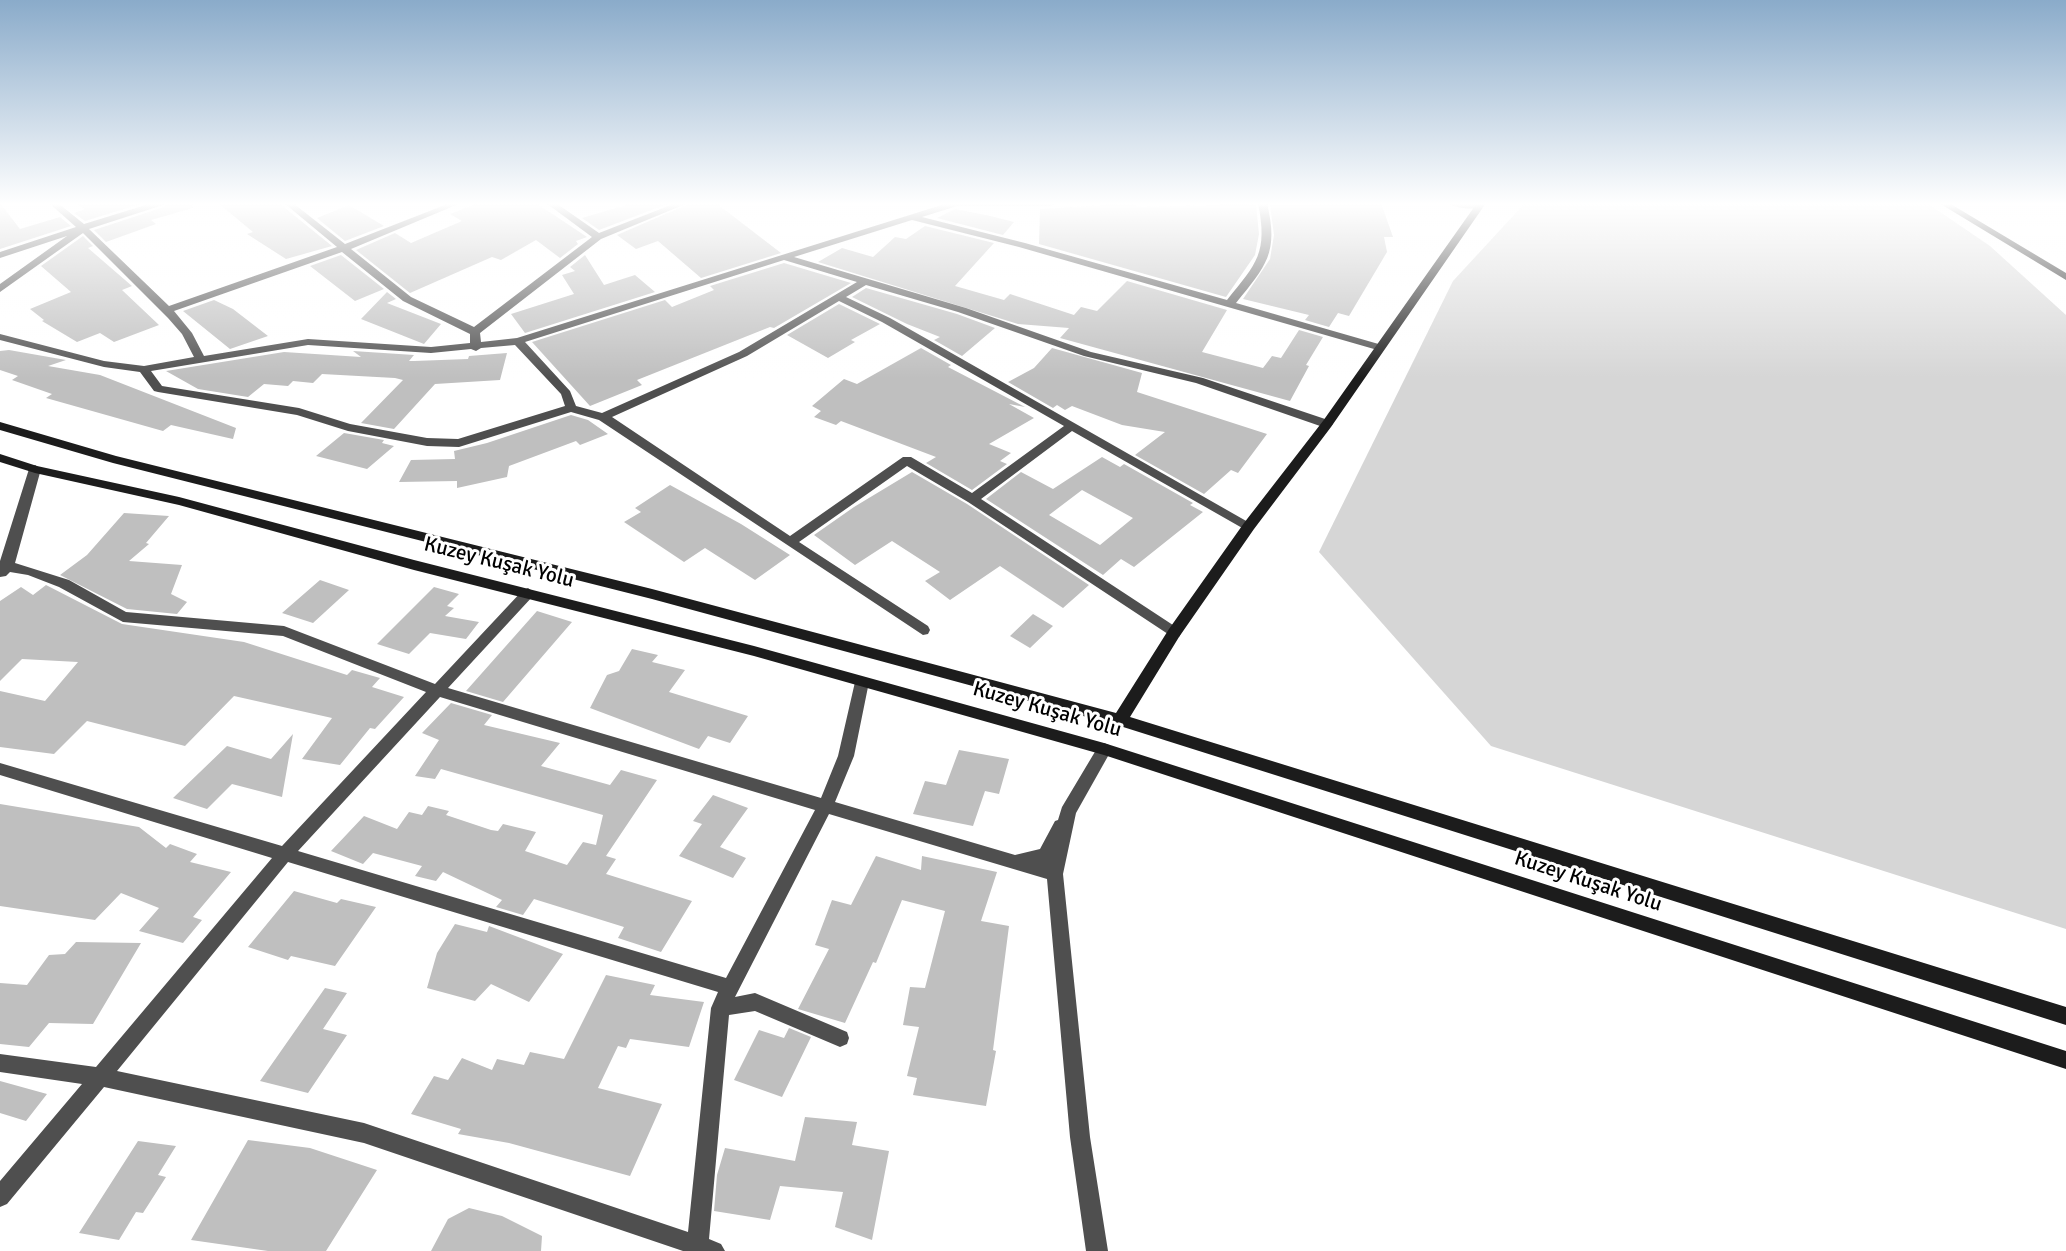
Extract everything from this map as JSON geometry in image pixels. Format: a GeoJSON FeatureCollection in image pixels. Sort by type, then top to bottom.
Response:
{"type":"FeatureCollection","features":[{"type":"Feature","properties":{"kind":"main road"},"geometry":{"type":"LineString","coordinates":[[1120,720],[1174,632],[1249,526],[1327,424],[1439,261]]}},
{"type":"Feature","properties":{"kind":"main road"},"geometry":{"type":"LineString","coordinates":[[2040,261],[2066,277]]}},
{"type":"Feature","properties":{"kind":"main road","name":"Kuzey Kuşak Yolu"},"geometry":{"type":"LineString","coordinates":[[0,426],[113,459],[652,594],[1120,720],[2066,1016]]}},
{"type":"Feature","properties":{"kind":"main road","name":"Kuzey Kuşak Yolu"},"geometry":{"type":"LineString","coordinates":[[0,458],[35,469],[179,501],[1104,749],[2066,1060]]}},
{"type":"Feature","properties":{"kind":"street"},"geometry":{"type":"LineString","coordinates":[[0,289],[38,261]]}},
{"type":"Feature","properties":{"kind":"street"},"geometry":{"type":"LineString","coordinates":[[117,261],[189,332],[200,358]]}},
{"type":"Feature","properties":{"kind":"street"},"geometry":{"type":"LineString","coordinates":[[168,310],[305,261]]}},
{"type":"Feature","properties":{"kind":"street"},"geometry":{"type":"LineString","coordinates":[[363,261],[407,299],[475,332]]}},
{"type":"Feature","properties":{"kind":"street"},"geometry":{"type":"LineString","coordinates":[[475,332],[566,261]]}},
{"type":"Feature","properties":{"kind":"street"},"geometry":{"type":"LineString","coordinates":[[0,337],[38,344],[104,363],[144,369],[308,342],[431,350],[476,348],[518,341],[775,261]]}},
{"type":"Feature","properties":{"kind":"street"},"geometry":{"type":"LineString","coordinates":[[798,261],[962,310],[1088,354],[1199,380],[1327,424]]}},
{"type":"Feature","properties":{"kind":"street"},"geometry":{"type":"LineString","coordinates":[[1076,261],[1378,347]]}},
{"type":"Feature","properties":{"kind":"street"},"geometry":{"type":"LineString","coordinates":[[1230,303],[1263,261]]}},
{"type":"Feature","properties":{"kind":"street"},"geometry":{"type":"LineString","coordinates":[[603,417],[743,354],[841,298],[865,281]]}},
{"type":"Feature","properties":{"kind":"street"},"geometry":{"type":"LineString","coordinates":[[841,298],[886,320],[1070,427],[1249,526]]}},
{"type":"Feature","properties":{"kind":"street"},"geometry":{"type":"LineString","coordinates":[[475,332],[476,348]]}},
{"type":"Feature","properties":{"kind":"street"},"geometry":{"type":"LineString","coordinates":[[518,341],[566,393],[571,408]]}},
{"type":"Feature","properties":{"kind":"street"},"geometry":{"type":"LineString","coordinates":[[144,369],[158,388],[299,412],[348,427],[427,442],[459,443],[571,408],[603,417],[923,630]]}},
{"type":"Feature","properties":{"kind":"street"},"geometry":{"type":"LineString","coordinates":[[972,499],[1070,427]]}},
{"type":"Feature","properties":{"kind":"street"},"geometry":{"type":"LineString","coordinates":[[790,542],[907,460],[972,499],[1076,570],[1174,632]]}},
{"type":"Feature","properties":{"kind":"street"},"geometry":{"type":"LineString","coordinates":[[35,469],[2,569],[34,572],[100,602],[123,617],[284,631],[438,691],[1055,874]]}},
{"type":"Feature","properties":{"kind":"street"},"geometry":{"type":"LineString","coordinates":[[0,1198],[286,853],[528,593]]}},
{"type":"Feature","properties":{"kind":"street"},"geometry":{"type":"LineString","coordinates":[[0,1063],[102,1077],[364,1133],[703,1250],[720,1008],[825,804],[846,756],[862,682]]}},
{"type":"Feature","properties":{"kind":"street"},"geometry":{"type":"LineString","coordinates":[[1012,863],[1045,855],[1104,749]]}},
{"type":"Feature","properties":{"kind":"street"},"geometry":{"type":"LineString","coordinates":[[0,769],[732,988]]}},
{"type":"Feature","properties":{"kind":"street"},"geometry":{"type":"LineString","coordinates":[[1068,812],[1055,874],[1080,1137],[1097,1251]]}},
{"type":"Feature","properties":{"kind":"street"},"geometry":{"type":"LineString","coordinates":[[720,1008],[755,1002],[840,1038]]}},
{"type":"Feature","properties":{"kind":"shaded area"},"geometry":{"type":"Polygon","coordinates":[[[1471,261],[2007,261],[2066,315],[2066,929],[1491,746],[1319,552],[1453,281],[1471,261]]]}},
{"type":"Feature","properties":{"kind":"building"},"geometry":{"type":"Polygon","coordinates":[[[47,261],[103,261],[132,286],[122,290],[159,325],[114,342],[100,333],[77,342],[42,321],[44,320],[30,309],[71,292],[41,266],[47,261]]]}},
{"type":"Feature","properties":{"kind":"building"},"geometry":{"type":"Polygon","coordinates":[[[323,261],[349,261],[384,289],[355,301],[310,266],[323,261]]]}},
{"type":"Feature","properties":{"kind":"building"},"geometry":{"type":"Polygon","coordinates":[[[370,261],[482,261],[410,293],[370,261]]]}},
{"type":"Feature","properties":{"kind":"building"},"geometry":{"type":"Polygon","coordinates":[[[577,261],[589,261],[604,285],[635,275],[655,292],[525,333],[511,314],[574,294],[562,275],[575,271],[570,267],[577,261]]]}},
{"type":"Feature","properties":{"kind":"building"},"geometry":{"type":"Polygon","coordinates":[[[682,261],[754,261],[701,278],[682,261]]]}},
{"type":"Feature","properties":{"kind":"building"},"geometry":{"type":"Polygon","coordinates":[[[977,261],[955,286],[1004,300],[1010,294],[1074,315],[1081,307],[1097,311],[1127,281],[1227,310],[1202,352],[1263,368],[1272,356],[1281,358],[1299,330],[1323,337],[1306,365],[1309,366],[1290,401],[1060,338],[1069,328],[1018,324],[818,262],[977,261]]]}},
{"type":"Feature","properties":{"kind":"building"},"geometry":{"type":"Polygon","coordinates":[[[1100,261],[1251,261],[1226,297],[1100,261]]]}},
{"type":"Feature","properties":{"kind":"building"},"geometry":{"type":"Polygon","coordinates":[[[1268,261],[1381,261],[1349,316],[1338,313],[1329,327],[1305,320],[1309,315],[1243,299],[1268,261]]]}},
{"type":"Feature","properties":{"kind":"building"},"geometry":{"type":"Polygon","coordinates":[[[784,263],[851,283],[774,328],[770,327],[637,380],[642,385],[590,406],[532,342],[665,300],[672,307],[714,290],[710,286],[784,263]]]}},
{"type":"Feature","properties":{"kind":"building"},"geometry":{"type":"Polygon","coordinates":[[[866,288],[957,314],[995,328],[962,356],[934,340],[940,337],[852,297],[866,288]]]}},
{"type":"Feature","properties":{"kind":"building"},"geometry":{"type":"Polygon","coordinates":[[[387,292],[396,299],[387,303],[441,324],[424,344],[361,319],[387,292]]]}},
{"type":"Feature","properties":{"kind":"building"},"geometry":{"type":"Polygon","coordinates":[[[214,300],[233,309],[268,336],[230,349],[183,311],[214,300]]]}},
{"type":"Feature","properties":{"kind":"building"},"geometry":{"type":"Polygon","coordinates":[[[839,304],[880,324],[851,340],[855,342],[828,358],[787,335],[839,304]]]}},
{"type":"Feature","properties":{"kind":"building"},"geometry":{"type":"Polygon","coordinates":[[[921,348],[951,365],[948,367],[1025,407],[1009,404],[1034,418],[989,444],[1011,453],[1000,461],[1007,464],[972,490],[926,463],[936,457],[841,421],[836,425],[814,417],[821,411],[812,406],[844,379],[857,384],[921,348]]]}},
{"type":"Feature","properties":{"kind":"building"},"geometry":{"type":"Polygon","coordinates":[[[1052,348],[1142,373],[1137,392],[1267,434],[1238,473],[1231,470],[1204,494],[1135,455],[1165,432],[1122,425],[1072,406],[1065,410],[1057,405],[1053,408],[1008,382],[1034,368],[1052,348]]]}},
{"type":"Feature","properties":{"kind":"building"},"geometry":{"type":"Polygon","coordinates":[[[9,350],[66,360],[48,366],[100,375],[236,428],[233,439],[171,425],[163,431],[46,398],[52,394],[12,380],[18,376],[0,370],[0,351],[9,350]]]}},
{"type":"Feature","properties":{"kind":"building"},"geometry":{"type":"Polygon","coordinates":[[[353,351],[414,355],[409,361],[468,359],[469,356],[507,353],[500,380],[435,384],[394,429],[361,423],[403,380],[322,374],[313,383],[293,381],[288,386],[264,384],[248,397],[198,389],[166,371],[284,352],[361,357],[353,351]]]}},
{"type":"Feature","properties":{"kind":"building"},"geometry":{"type":"Polygon","coordinates":[[[571,415],[588,420],[608,434],[580,445],[576,441],[509,466],[507,477],[457,488],[457,481],[399,482],[411,460],[455,459],[454,451],[571,415]]]}},
{"type":"Feature","properties":{"kind":"building"},"geometry":{"type":"Polygon","coordinates":[[[344,433],[384,440],[382,443],[394,446],[367,469],[316,456],[344,433]]]}},
{"type":"Feature","properties":{"kind":"building"},"geometry":{"type":"Polygon","coordinates":[[[1102,457],[1120,467],[1124,464],[1193,503],[1190,505],[1203,512],[1134,567],[1121,559],[1103,575],[986,499],[1021,472],[1053,489],[1102,457]],[[1082,490],[1049,515],[1100,545],[1133,518],[1082,490]]]}},
{"type":"Feature","properties":{"kind":"building"},"geometry":{"type":"Polygon","coordinates":[[[912,472],[967,504],[1089,585],[1063,608],[1000,566],[950,600],[925,581],[940,572],[892,541],[855,565],[814,535],[912,472]]]}},
{"type":"Feature","properties":{"kind":"building"},"geometry":{"type":"Polygon","coordinates":[[[670,485],[790,555],[755,580],[705,548],[684,562],[624,522],[641,512],[635,508],[670,485]]]}},
{"type":"Feature","properties":{"kind":"building"},"geometry":{"type":"Polygon","coordinates":[[[124,513],[169,516],[146,543],[149,544],[129,561],[182,565],[171,594],[187,602],[177,614],[127,609],[60,575],[87,555],[124,513]]]}},
{"type":"Feature","properties":{"kind":"building"},"geometry":{"type":"Polygon","coordinates":[[[320,580],[349,590],[313,623],[282,613],[320,580]]]}},
{"type":"Feature","properties":{"kind":"building"},"geometry":{"type":"Polygon","coordinates":[[[46,585],[122,624],[244,642],[347,675],[352,670],[380,678],[372,687],[404,697],[375,729],[370,728],[340,765],[302,759],[332,718],[234,696],[185,746],[87,721],[54,754],[0,747],[0,691],[45,701],[78,662],[22,659],[0,681],[0,601],[21,587],[33,595],[46,585]]]}},
{"type":"Feature","properties":{"kind":"building"},"geometry":{"type":"Polygon","coordinates":[[[434,587],[459,594],[447,606],[454,608],[445,616],[479,622],[466,639],[430,633],[409,654],[377,644],[434,587]]]}},
{"type":"Feature","properties":{"kind":"building"},"geometry":{"type":"Polygon","coordinates":[[[537,611],[572,622],[503,702],[466,691],[537,611]]]}},
{"type":"Feature","properties":{"kind":"building"},"geometry":{"type":"Polygon","coordinates":[[[1033,614],[1053,626],[1030,648],[1010,636],[1033,614]]]}},
{"type":"Feature","properties":{"kind":"building"},"geometry":{"type":"Polygon","coordinates":[[[632,649],[658,655],[652,662],[685,670],[669,692],[748,716],[730,743],[708,736],[699,749],[590,708],[607,675],[619,671],[632,649]]]}},
{"type":"Feature","properties":{"kind":"building"},"geometry":{"type":"Polygon","coordinates":[[[451,703],[492,715],[484,725],[560,743],[541,766],[610,785],[621,770],[657,780],[606,856],[616,859],[606,874],[692,901],[661,952],[618,938],[624,927],[534,899],[523,915],[496,907],[502,900],[443,872],[436,881],[415,876],[422,866],[373,853],[363,864],[331,851],[364,816],[397,829],[409,812],[422,815],[428,806],[449,811],[446,815],[491,830],[498,831],[503,824],[536,832],[525,851],[567,865],[583,842],[596,845],[603,815],[441,769],[435,779],[415,776],[439,740],[422,733],[451,703]]]}},
{"type":"Feature","properties":{"kind":"building"},"geometry":{"type":"Polygon","coordinates":[[[293,734],[282,797],[232,784],[207,809],[173,798],[227,746],[271,759],[293,734]]]}},
{"type":"Feature","properties":{"kind":"building"},"geometry":{"type":"Polygon","coordinates":[[[959,750],[1009,759],[999,794],[985,791],[973,826],[913,814],[925,781],[946,785],[959,750]]]}},
{"type":"Feature","properties":{"kind":"building"},"geometry":{"type":"Polygon","coordinates":[[[713,795],[748,808],[720,847],[746,858],[733,878],[679,856],[702,824],[693,821],[713,795]]]}},
{"type":"Feature","properties":{"kind":"building"},"geometry":{"type":"Polygon","coordinates":[[[0,804],[139,827],[166,848],[170,844],[197,854],[190,862],[231,872],[193,917],[202,920],[183,943],[139,931],[159,908],[121,893],[95,920],[0,906],[0,804]]]}},
{"type":"Feature","properties":{"kind":"building"},"geometry":{"type":"Polygon","coordinates":[[[876,856],[921,870],[922,856],[997,872],[981,921],[1009,926],[993,1050],[996,1051],[986,1106],[913,1095],[917,1078],[907,1076],[919,1027],[903,1025],[910,987],[925,988],[945,911],[902,900],[876,963],[873,962],[845,1023],[798,1009],[829,949],[815,945],[832,900],[851,905],[876,856]]]}},
{"type":"Feature","properties":{"kind":"building"},"geometry":{"type":"Polygon","coordinates":[[[294,891],[337,903],[341,899],[376,907],[335,966],[291,956],[288,960],[248,947],[294,891]]]}},
{"type":"Feature","properties":{"kind":"building"},"geometry":{"type":"Polygon","coordinates":[[[455,924],[487,932],[489,926],[563,954],[529,1002],[491,984],[475,1001],[427,988],[437,953],[455,924]]]}},
{"type":"Feature","properties":{"kind":"building"},"geometry":{"type":"Polygon","coordinates":[[[76,942],[141,943],[93,1024],[49,1023],[29,1047],[0,1044],[0,983],[27,985],[49,955],[65,954],[76,942]]]}},
{"type":"Feature","properties":{"kind":"building"},"geometry":{"type":"Polygon","coordinates":[[[606,975],[655,985],[650,995],[704,1002],[689,1047],[630,1039],[626,1048],[618,1046],[598,1088],[662,1104],[630,1176],[509,1143],[458,1134],[461,1129],[411,1114],[434,1076],[448,1080],[462,1058],[492,1070],[497,1059],[524,1065],[530,1052],[564,1059],[606,975]]]}},
{"type":"Feature","properties":{"kind":"building"},"geometry":{"type":"Polygon","coordinates":[[[325,988],[347,993],[323,1029],[347,1035],[308,1093],[260,1081],[325,988]]]}},
{"type":"Feature","properties":{"kind":"building"},"geometry":{"type":"Polygon","coordinates":[[[789,1028],[811,1037],[782,1097],[734,1080],[759,1030],[784,1038],[789,1028]]]}},
{"type":"Feature","properties":{"kind":"building"},"geometry":{"type":"Polygon","coordinates":[[[0,1081],[47,1094],[26,1121],[0,1113],[0,1081]]]}},
{"type":"Feature","properties":{"kind":"building"},"geometry":{"type":"Polygon","coordinates":[[[805,1117],[857,1122],[852,1145],[889,1151],[872,1240],[835,1227],[843,1192],[780,1186],[770,1220],[714,1211],[717,1175],[725,1148],[795,1161],[805,1117]]]}},
{"type":"Feature","properties":{"kind":"building"},"geometry":{"type":"Polygon","coordinates":[[[248,1140],[310,1148],[377,1170],[326,1251],[268,1251],[191,1240],[248,1140]]]}},
{"type":"Feature","properties":{"kind":"building"},"geometry":{"type":"Polygon","coordinates":[[[138,1141],[176,1146],[158,1175],[166,1177],[143,1213],[136,1212],[119,1240],[79,1233],[138,1141]]]}},
{"type":"Feature","properties":{"kind":"building"},"geometry":{"type":"Polygon","coordinates":[[[469,1208],[502,1216],[542,1236],[541,1251],[431,1251],[448,1219],[469,1208]]]}}]}
